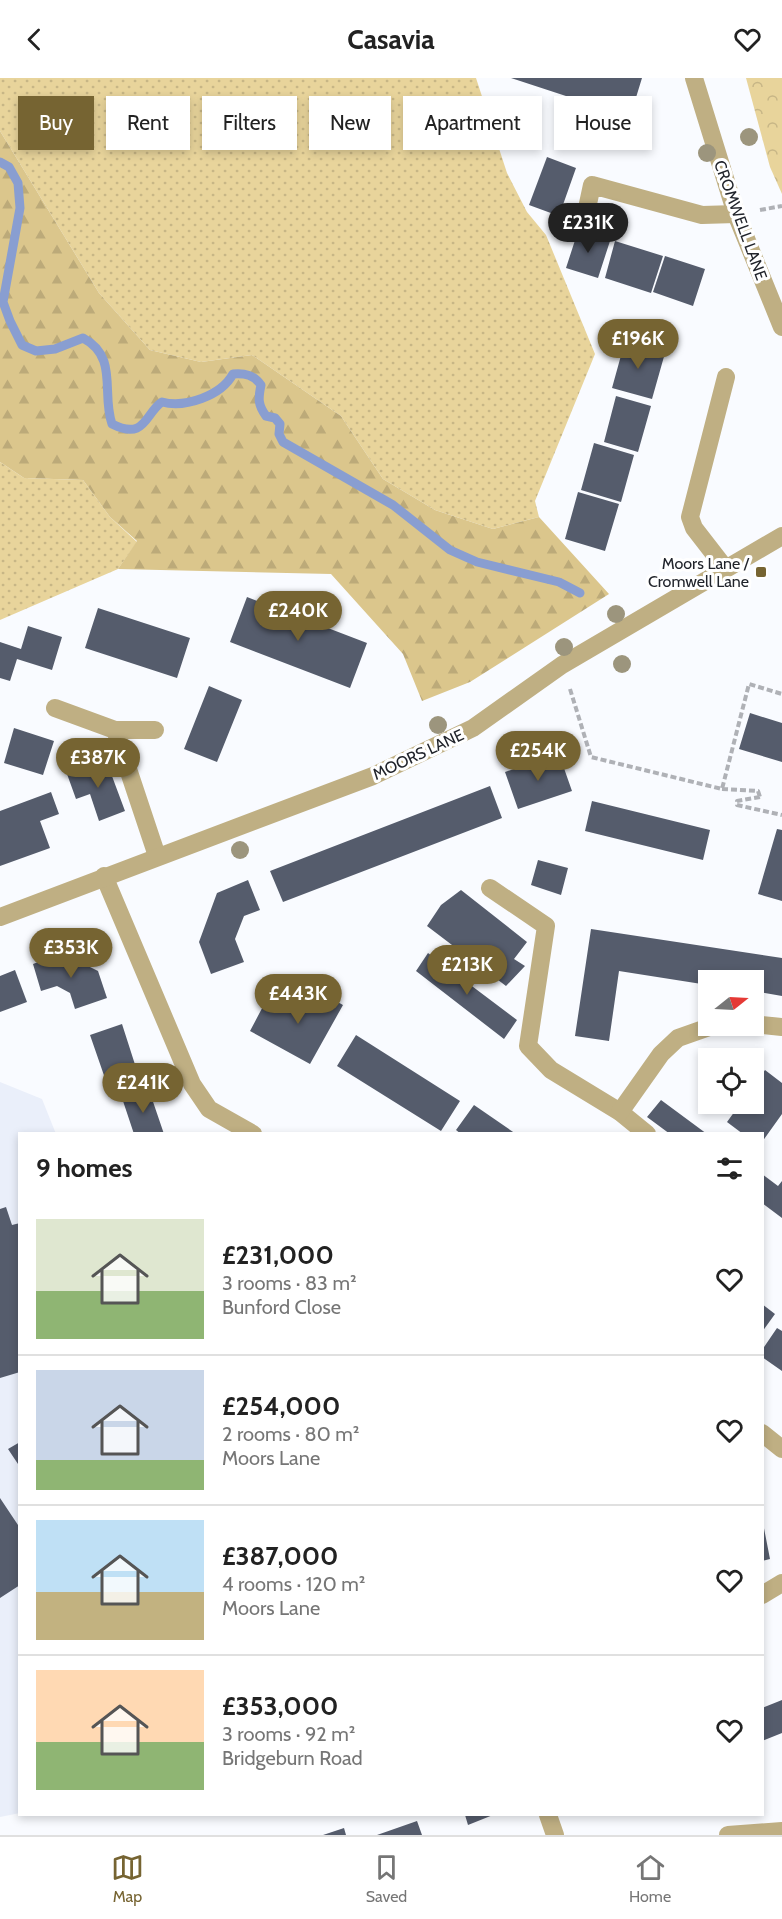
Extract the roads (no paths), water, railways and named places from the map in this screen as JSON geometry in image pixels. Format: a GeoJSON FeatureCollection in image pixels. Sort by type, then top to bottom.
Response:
{"type":"FeatureCollection","features":[{"type":"Feature","properties":{"kind":"street","name":"CROMWELL LANE"},"geometry":{"type":"LineString","coordinates":[[694,78],[736,214],[782,327]]}},
{"type":"Feature","properties":{"kind":"street"},"geometry":{"type":"LineString","coordinates":[[586,213],[592,185],[702,215],[736,214]]}},
{"type":"Feature","properties":{"kind":"street"},"geometry":{"type":"LineString","coordinates":[[724,568],[694,528],[690,517],[726,377]]}},
{"type":"Feature","properties":{"kind":"street","name":"MOORS LANE"},"geometry":{"type":"LineString","coordinates":[[0,917],[374,776],[473,728],[562,665],[782,536]]}},
{"type":"Feature","properties":{"kind":"street"},"geometry":{"type":"LineString","coordinates":[[55,708],[115,730],[155,730]]}},
{"type":"Feature","properties":{"kind":"street"},"geometry":{"type":"LineString","coordinates":[[115,730],[157,856]]}},
{"type":"Feature","properties":{"kind":"street"},"geometry":{"type":"LineString","coordinates":[[104,876],[192,1084],[209,1109],[249,1132]]}},
{"type":"Feature","properties":{"kind":"street"},"geometry":{"type":"LineString","coordinates":[[489,888],[546,926],[528,1046],[551,1070],[620,1112],[645,1132]]}},
{"type":"Feature","properties":{"kind":"street"},"geometry":{"type":"LineString","coordinates":[[764,1025],[782,1027]]}},
{"type":"Feature","properties":{"kind":"street"},"geometry":{"type":"LineString","coordinates":[[620,1112],[661,1054],[678,1038],[698,1031]]}},
{"type":"Feature","properties":{"kind":"street"},"geometry":{"type":"LineString","coordinates":[[764,1435],[782,1449]]}},
{"type":"Feature","properties":{"kind":"street"},"geometry":{"type":"LineString","coordinates":[[764,1594],[782,1583]]}},
{"type":"Feature","properties":{"kind":"street"},"geometry":{"type":"LineString","coordinates":[[548,1816],[555,1835]]}},
{"type":"Feature","properties":{"kind":"street"},"geometry":{"type":"LineString","coordinates":[[728,1835],[782,1831]]}},
{"type":"Feature","properties":{"kind":"waterway"},"geometry":{"type":"LineString","coordinates":[[0,162],[9,167],[18,183],[20,208],[3,302],[10,321],[22,345],[36,351],[55,349],[83,338],[94,346],[105,365],[112,424],[123,428],[138,427],[162,402],[191,402],[211,394],[227,382],[233,374],[249,375],[261,385],[259,398],[261,408],[266,416],[275,418],[280,424],[279,434],[283,442],[393,505],[450,550],[477,562],[559,582],[580,593]]}},
{"type":"Feature","properties":{"kind":"place","name":"Moors Lane / Cromwell Lane"},"geometry":{"type":"Point","coordinates":[761,572]}}]}
